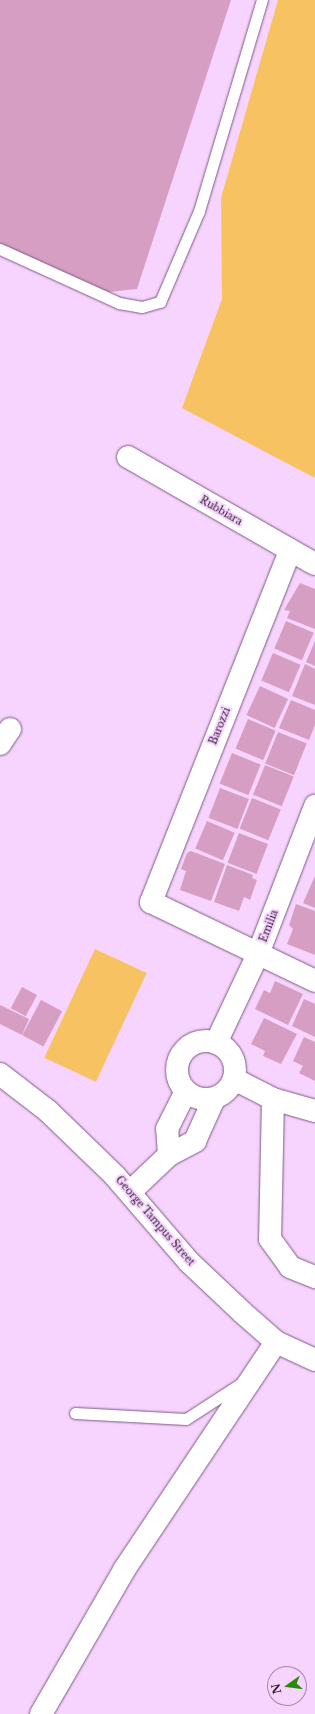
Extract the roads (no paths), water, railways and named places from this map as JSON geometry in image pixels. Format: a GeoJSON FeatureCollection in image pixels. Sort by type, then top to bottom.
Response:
{"type":"FeatureCollection","features":[{"type":"Feature","properties":{"kind":"street","name":"Rubbiara"},"geometry":{"type":"LineString","coordinates":[[128,457],[315,564]]}},
{"type":"Feature","properties":{"kind":"street","name":"Barozzi"},"geometry":{"type":"LineString","coordinates":[[258,954],[150,902],[290,550]]}},
{"type":"Feature","properties":{"kind":"street","name":"Emilia"},"geometry":{"type":"LineString","coordinates":[[216,1042],[258,954],[315,806]]}},
{"type":"Feature","properties":{"kind":"street"},"geometry":{"type":"LineString","coordinates":[[258,954],[315,981]]}},
{"type":"Feature","properties":{"kind":"street"},"geometry":{"type":"LineString","coordinates":[[130,1192],[169,1155],[195,1141],[214,1099],[230,1088],[234,1079],[232,1058],[216,1042],[199,1042],[185,1050],[178,1071],[186,1091],[199,1099],[214,1099]]}},
{"type":"Feature","properties":{"kind":"street","name":"George Tampus Street"},"geometry":{"type":"LineString","coordinates":[[0,1074],[48,1111],[130,1192],[189,1262],[276,1342],[315,1360]]}},
{"type":"Feature","properties":{"kind":"street"},"geometry":{"type":"LineString","coordinates":[[234,1079],[273,1099],[315,1111]]}},
{"type":"Feature","properties":{"kind":"street"},"geometry":{"type":"LineString","coordinates":[[169,1155],[168,1129],[186,1091]]}},
{"type":"Feature","properties":{"kind":"street"},"geometry":{"type":"LineString","coordinates":[[273,1099],[270,1238],[290,1267],[315,1277]]}},
{"type":"Feature","properties":{"kind":"street"},"geometry":{"type":"LineString","coordinates":[[41,1714],[124,1570],[257,1375],[276,1342]]}},
{"type":"Feature","properties":{"kind":"lane"},"geometry":{"type":"LineString","coordinates":[[0,249],[119,304],[142,307],[160,302],[199,211],[262,0]]}},
{"type":"Feature","properties":{"kind":"lane"},"geometry":{"type":"LineString","coordinates":[[74,1414],[186,1419],[224,1391],[257,1375]]}}]}
